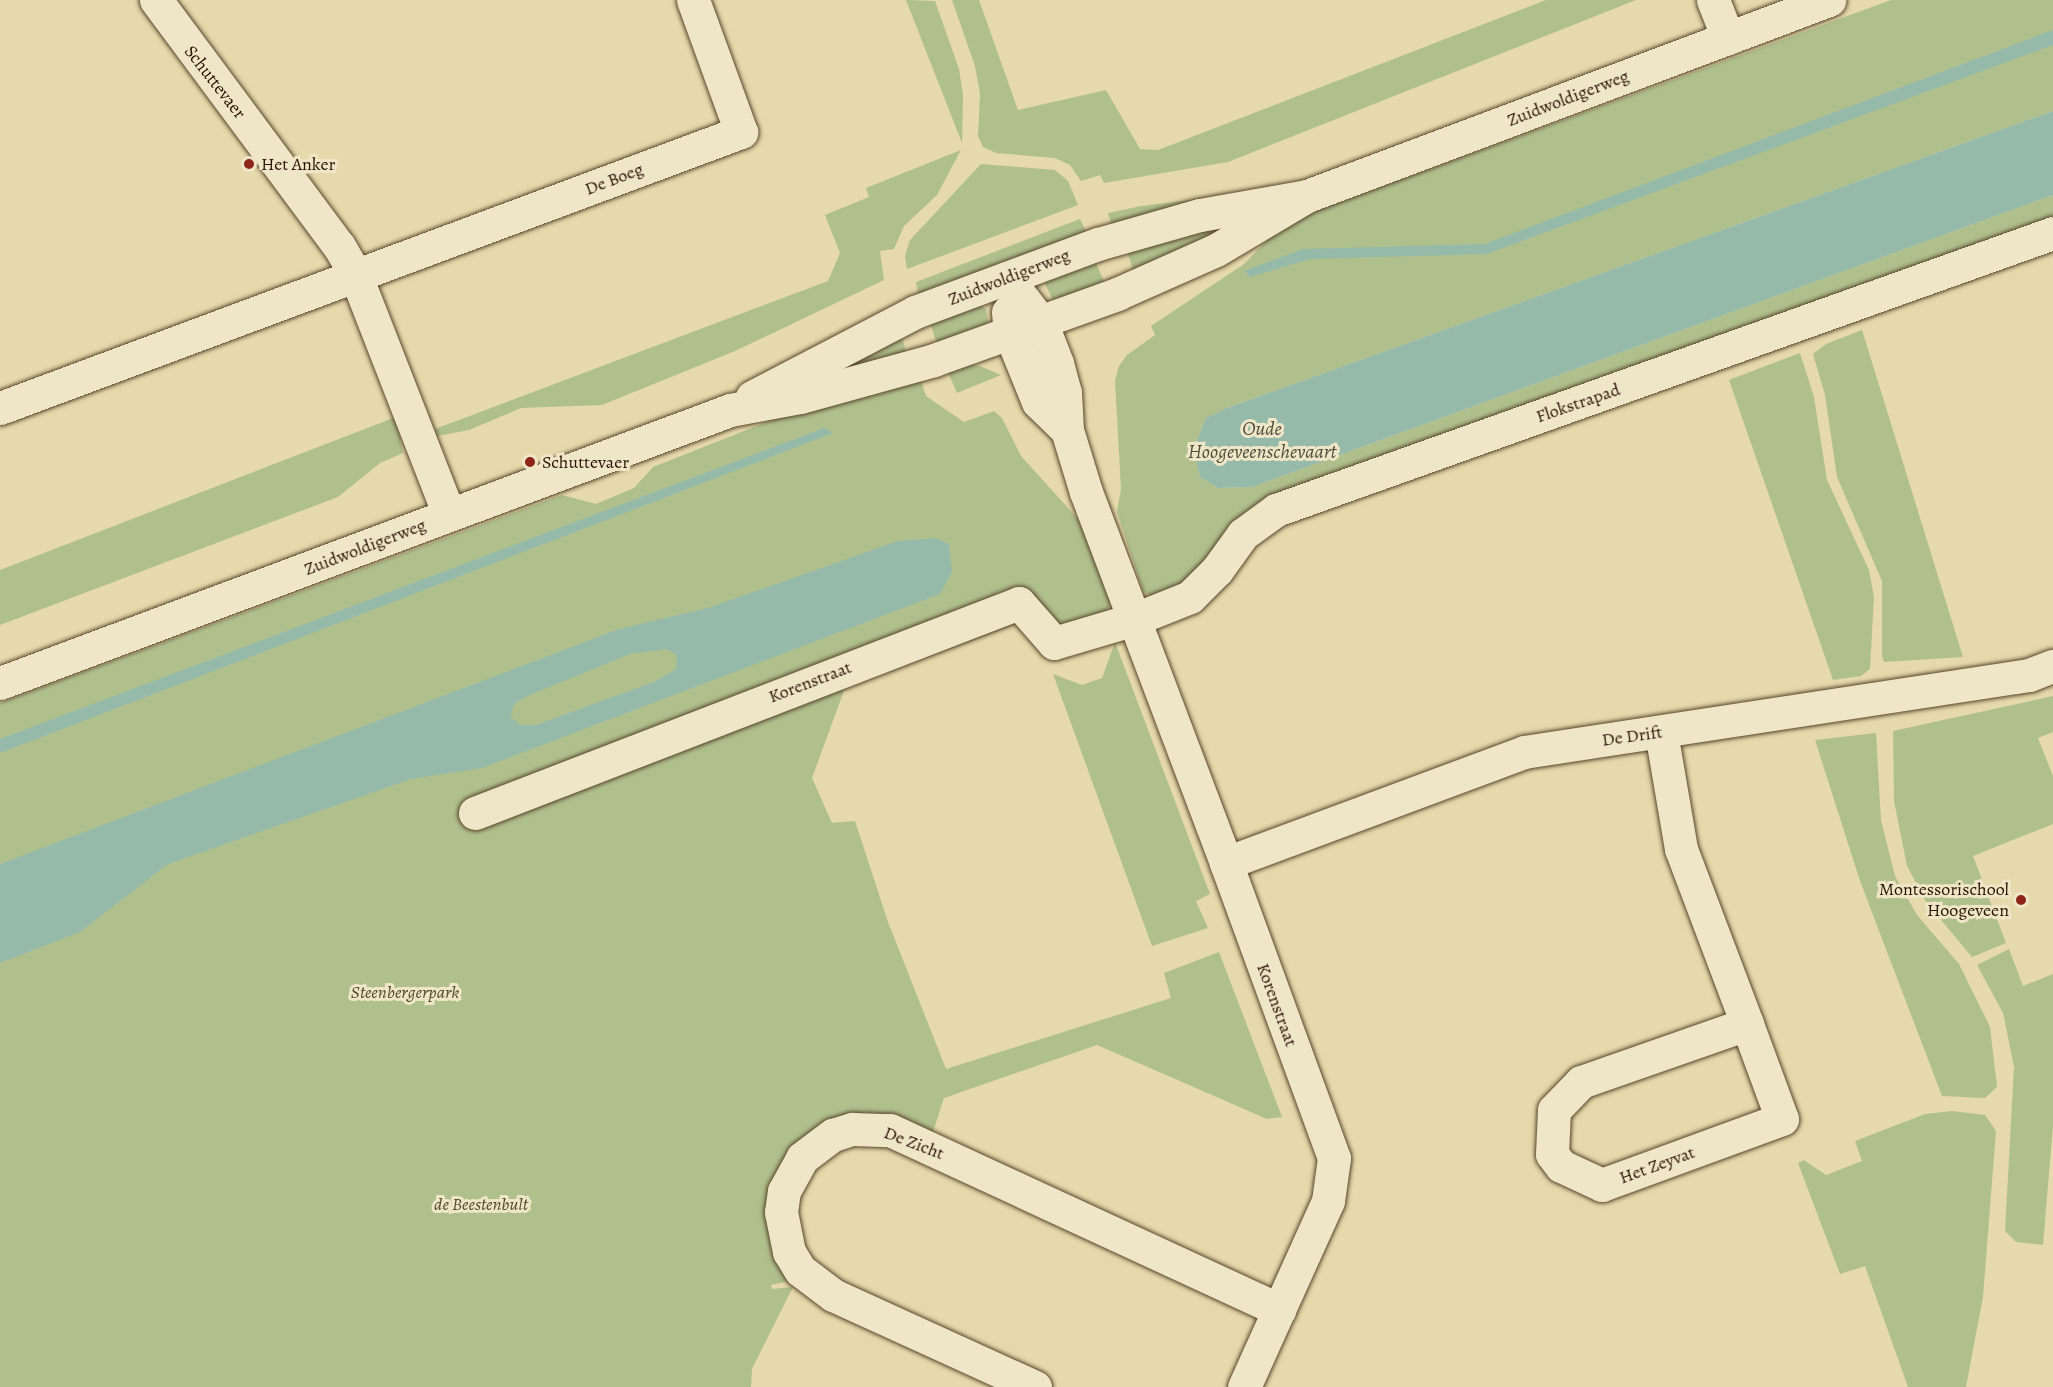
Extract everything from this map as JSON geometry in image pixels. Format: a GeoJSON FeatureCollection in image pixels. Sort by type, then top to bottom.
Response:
{"type":"FeatureCollection","features":[{"type":"Feature","properties":{"kind":"street","name":"Schuttevaer"},"geometry":{"type":"LineString","coordinates":[[156,0],[339,246],[356,276],[450,515]]}},
{"type":"Feature","properties":{"kind":"street","name":"De Boeg"},"geometry":{"type":"LineString","coordinates":[[356,276],[741,132],[693,0]]}},
{"type":"Feature","properties":{"kind":"street"},"geometry":{"type":"LineString","coordinates":[[1713,0],[1728,38]]}},
{"type":"Feature","properties":{"kind":"street","name":"Zuidwoldigerweg"},"geometry":{"type":"LineString","coordinates":[[730,410],[800,397],[934,360],[1041,322],[1216,250],[1307,196],[1829,0]]}},
{"type":"Feature","properties":{"kind":"street","name":"Zuidwoldigerweg"},"geometry":{"type":"LineString","coordinates":[[0,683],[730,410],[915,312],[1098,244],[1200,215],[1307,196]]}},
{"type":"Feature","properties":{"kind":"street","name":"Flokstrapad"},"geometry":{"type":"LineString","coordinates":[[1135,619],[1190,597],[1217,570],[1243,534],[1276,510],[2053,233]]}},
{"type":"Feature","properties":{"kind":"street"},"geometry":{"type":"LineString","coordinates":[[0,408],[356,276]]}},
{"type":"Feature","properties":{"kind":"street","name":"Korenstraat"},"geometry":{"type":"LineString","coordinates":[[1007,278],[1041,322],[1065,392],[1066,430],[1334,1158],[1328,1201],[1244,1387]]}},
{"type":"Feature","properties":{"kind":"street","name":"Korenstraat"},"geometry":{"type":"LineString","coordinates":[[1007,278],[1010,333],[1038,402],[1066,430]]}},
{"type":"Feature","properties":{"kind":"street","name":"Korenstraat"},"geometry":{"type":"LineString","coordinates":[[475,813],[1018,603],[1054,643],[1135,619]]}},
{"type":"Feature","properties":{"kind":"street","name":"De Drift"},"geometry":{"type":"LineString","coordinates":[[1226,863],[1524,752],[2028,675],[2053,666]]}},
{"type":"Feature","properties":{"kind":"street","name":"Het Zeyvat"},"geometry":{"type":"LineString","coordinates":[[1661,732],[1681,849],[1747,1024],[1782,1119],[1602,1185],[1561,1166],[1552,1154],[1554,1110],[1581,1082],[1747,1024]]}},
{"type":"Feature","properties":{"kind":"street","name":"De Zicht"},"geometry":{"type":"LineString","coordinates":[[1035,1387],[833,1295],[805,1274],[789,1252],[781,1212],[784,1191],[802,1158],[816,1145],[842,1132],[871,1128],[890,1130],[1279,1310]]}},
{"type":"Feature","properties":{"kind":"green space"},"geometry":{"type":"Polygon","coordinates":[[[906,0],[935,1],[959,69],[963,95],[962,143],[906,0]]]}},
{"type":"Feature","properties":{"kind":"green space"},"geometry":{"type":"Polygon","coordinates":[[[952,0],[979,0],[1018,110],[1106,90],[1140,149],[1158,150],[1546,0],[1636,0],[1228,162],[1104,183],[1100,175],[1081,181],[1070,165],[1055,158],[996,153],[983,147],[978,136],[980,94],[975,66],[952,0]]]}},
{"type":"Feature","properties":{"kind":"green space"},"geometry":{"type":"Polygon","coordinates":[[[1891,0],[2053,0],[2053,111],[1227,408],[1206,418],[1193,450],[1200,477],[1218,488],[1252,487],[2053,195],[2053,222],[1266,505],[1202,572],[1154,598],[1143,591],[1117,512],[1121,489],[1115,381],[1119,366],[1127,355],[1155,335],[1151,326],[1244,264],[1284,223],[1891,0]]]}},
{"type":"Feature","properties":{"kind":"green space"},"geometry":{"type":"Polygon","coordinates":[[[961,150],[937,195],[904,226],[894,249],[880,251],[884,280],[735,351],[602,405],[521,408],[469,430],[437,436],[435,429],[828,281],[840,253],[825,215],[869,197],[866,188],[961,150]]]}},
{"type":"Feature","properties":{"kind":"green space"},"geometry":{"type":"Polygon","coordinates":[[[981,164],[1055,170],[1068,181],[1078,205],[907,269],[905,256],[910,240],[981,164]]]}},
{"type":"Feature","properties":{"kind":"green space"},"geometry":{"type":"Polygon","coordinates":[[[1221,196],[1113,231],[1108,213],[1141,206],[1221,196]]]}},
{"type":"Feature","properties":{"kind":"green space"},"geometry":{"type":"Polygon","coordinates":[[[1080,219],[1089,238],[919,299],[916,282],[1080,219]]]}},
{"type":"Feature","properties":{"kind":"green space"},"geometry":{"type":"Polygon","coordinates":[[[1233,226],[1134,273],[1125,245],[1233,226]]]}},
{"type":"Feature","properties":{"kind":"green space"},"geometry":{"type":"Polygon","coordinates":[[[1093,256],[1106,286],[1053,300],[1045,284],[1049,273],[1093,256]]]}},
{"type":"Feature","properties":{"kind":"green space"},"geometry":{"type":"Polygon","coordinates":[[[973,301],[986,309],[989,328],[938,348],[929,319],[973,301]]]}},
{"type":"Feature","properties":{"kind":"green space"},"geometry":{"type":"Polygon","coordinates":[[[1862,330],[1963,657],[1884,662],[1882,656],[1882,581],[1837,477],[1825,395],[1813,354],[1826,344],[1862,330]]]}},
{"type":"Feature","properties":{"kind":"green space"},"geometry":{"type":"Polygon","coordinates":[[[901,333],[907,356],[808,385],[901,333]]]}},
{"type":"Feature","properties":{"kind":"green space"},"geometry":{"type":"Polygon","coordinates":[[[1800,353],[1814,397],[1827,480],[1869,570],[1874,597],[1870,669],[1861,676],[1833,680],[1729,380],[1800,353]]]}},
{"type":"Feature","properties":{"kind":"green space"},"geometry":{"type":"Polygon","coordinates":[[[960,364],[980,366],[1001,375],[957,393],[946,368],[960,364]]]}},
{"type":"Feature","properties":{"kind":"green space","name":"Steenbergerpark"},"geometry":{"type":"Polygon","coordinates":[[[919,374],[926,396],[964,422],[994,411],[1002,418],[1021,456],[1078,519],[1111,602],[1104,615],[1070,632],[1044,615],[1036,597],[1022,622],[845,688],[812,778],[832,823],[855,821],[888,922],[946,1069],[1171,998],[1164,973],[1219,952],[1282,1117],[1267,1119],[1097,1045],[944,1098],[932,1135],[795,1151],[795,1280],[771,1285],[772,1289],[793,1287],[752,1369],[751,1387],[0,1387],[0,703],[562,495],[596,504],[634,488],[653,467],[825,399],[919,374]]]}},
{"type":"Feature","properties":{"kind":"green space"},"geometry":{"type":"Polygon","coordinates":[[[396,417],[403,453],[380,463],[338,497],[0,625],[0,570],[396,417]]]}},
{"type":"Feature","properties":{"kind":"green space"},"geometry":{"type":"Polygon","coordinates":[[[1115,642],[1210,894],[1196,901],[1208,928],[1152,946],[1053,674],[1082,685],[1102,678],[1115,642]]]}},
{"type":"Feature","properties":{"kind":"green space"},"geometry":{"type":"Polygon","coordinates":[[[2053,696],[2053,732],[2038,738],[2053,776],[2053,824],[1973,856],[2006,943],[1972,957],[1926,902],[1907,866],[1894,801],[1893,731],[2053,696]]]}},
{"type":"Feature","properties":{"kind":"green space"},"geometry":{"type":"Polygon","coordinates":[[[1876,733],[1881,820],[1895,876],[1917,915],[1959,964],[1990,1027],[1997,1087],[1985,1098],[1942,1096],[1860,881],[1815,740],[1876,733]]]}},
{"type":"Feature","properties":{"kind":"green space"},"geometry":{"type":"Polygon","coordinates":[[[2009,949],[2023,986],[2053,974],[2053,1126],[2043,1245],[2016,1242],[2005,1231],[2014,1067],[2003,1013],[1977,965],[2009,949]]]}},
{"type":"Feature","properties":{"kind":"green space"},"geometry":{"type":"Polygon","coordinates":[[[1952,1111],[1985,1115],[1996,1131],[1983,1297],[1966,1387],[1908,1387],[1865,1266],[1840,1274],[1798,1163],[1804,1160],[1826,1175],[1862,1161],[1855,1141],[1925,1114],[1952,1111]]]}},
{"type":"Feature","properties":{"kind":"water"},"geometry":{"type":"Polygon","coordinates":[[[2053,30],[2053,45],[1487,254],[1310,259],[1250,277],[1244,271],[1303,249],[1485,244],[2053,30]]]}},
{"type":"Feature","properties":{"kind":"water","name":"Oude Hoogeveenschevaart"},"geometry":{"type":"Polygon","coordinates":[[[2053,111],[2053,195],[1252,487],[1218,488],[1200,477],[1193,450],[1206,418],[1227,408],[2053,111]]]}},
{"type":"Feature","properties":{"kind":"water"},"geometry":{"type":"Polygon","coordinates":[[[824,428],[833,433],[0,753],[0,739],[824,428]]]}},
{"type":"Feature","properties":{"kind":"water"},"geometry":{"type":"Polygon","coordinates":[[[935,538],[949,544],[952,572],[940,594],[482,768],[411,779],[168,864],[80,932],[0,963],[0,864],[619,629],[708,608],[898,541],[935,538]],[[666,649],[630,654],[532,694],[515,703],[510,716],[520,725],[536,725],[654,682],[676,669],[677,655],[666,649]]]}},
{"type":"Feature","properties":{"kind":"place","name":"Het Anker"},"geometry":{"type":"Point","coordinates":[249,164]}},
{"type":"Feature","properties":{"kind":"place","name":"Schuttevaer"},"geometry":{"type":"Point","coordinates":[530,462]}},
{"type":"Feature","properties":{"kind":"place","name":"Montessorischool Hoogeveen"},"geometry":{"type":"Point","coordinates":[2021,900]}},
{"type":"Feature","properties":{"kind":"park label","name":"de Beestenbult"},"geometry":{"type":"Point","coordinates":[481,1204]}}]}
